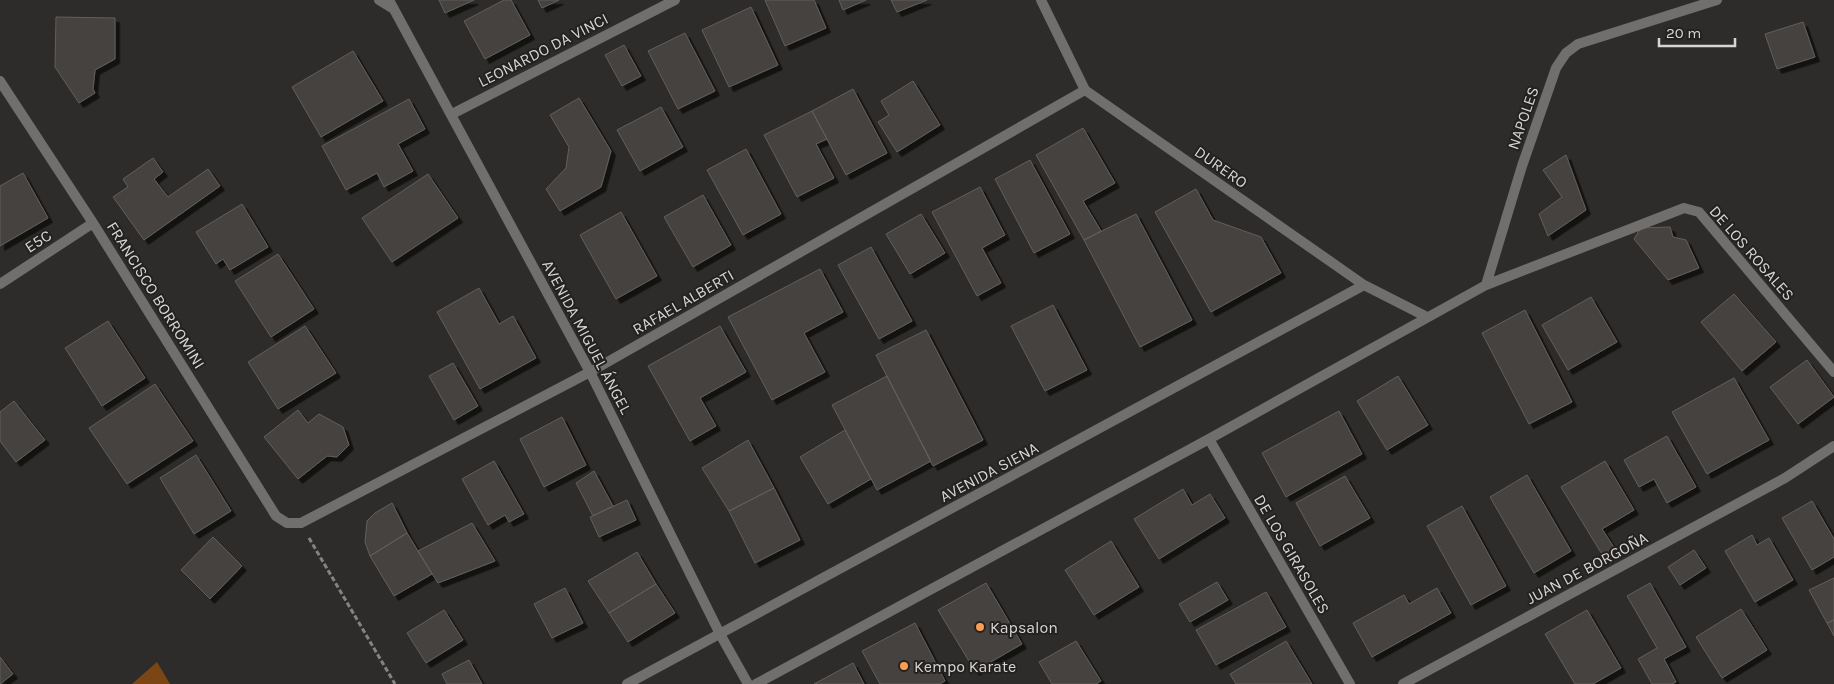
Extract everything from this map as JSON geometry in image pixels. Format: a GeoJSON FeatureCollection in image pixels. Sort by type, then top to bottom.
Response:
{"type":"FeatureCollection","features":[{"type":"Feature","properties":{"kind":"street","name":"AVENIDA MIGUEL ÁNGEL"},"geometry":{"type":"LineString","coordinates":[[379,0],[391,4],[452,114],[590,372],[720,634],[748,684]]}},
{"type":"Feature","properties":{"kind":"street","name":"LEONARDO DA VINCI"},"geometry":{"type":"LineString","coordinates":[[452,114],[675,0]]}},
{"type":"Feature","properties":{"kind":"street","name":"DURERO"},"geometry":{"type":"LineString","coordinates":[[1041,0],[1085,90],[1364,285],[1427,317]]}},
{"type":"Feature","properties":{"kind":"street","name":"NAPOLES"},"geometry":{"type":"LineString","coordinates":[[1486,285],[1522,166],[1556,68],[1566,53],[1578,44],[1717,0]]}},
{"type":"Feature","properties":{"kind":"street","name":"FRANCISCO BORROMINI"},"geometry":{"type":"LineString","coordinates":[[0,81],[93,223],[276,516],[287,523]]}},
{"type":"Feature","properties":{"kind":"street","name":"RAFAEL ALBERTI"},"geometry":{"type":"LineString","coordinates":[[287,523],[300,523],[590,372],[1085,90]]}},
{"type":"Feature","properties":{"kind":"street","name":"DE LOS ROSALES"},"geometry":{"type":"LineString","coordinates":[[1486,285],[1684,208],[1699,212],[1834,372]]}},
{"type":"Feature","properties":{"kind":"street","name":"E5C"},"geometry":{"type":"LineString","coordinates":[[0,284],[93,223]]}},
{"type":"Feature","properties":{"kind":"street","name":"AVENIDA SIENA"},"geometry":{"type":"LineString","coordinates":[[627,684],[1364,285]]}},
{"type":"Feature","properties":{"kind":"street"},"geometry":{"type":"LineString","coordinates":[[756,684],[1209,439],[1486,285]]}},
{"type":"Feature","properties":{"kind":"street","name":"DE LOS GIRASOLES"},"geometry":{"type":"LineString","coordinates":[[1209,439],[1350,684]]}},
{"type":"Feature","properties":{"kind":"street","name":"JUAN DE BORGOÑA"},"geometry":{"type":"LineString","coordinates":[[1403,684],[1785,478],[1834,446]]}},
{"type":"Feature","properties":{"kind":"path"},"geometry":{"type":"LineString","coordinates":[[300,523],[395,684]]}},
{"type":"Feature","properties":{"kind":"shaded area"},"geometry":{"type":"Polygon","coordinates":[[[157,662],[170,684],[132,684],[157,662]]]}},
{"type":"Feature","properties":{"kind":"building"},"geometry":{"type":"Polygon","coordinates":[[[439,0],[474,0],[445,13],[439,0]]]}},
{"type":"Feature","properties":{"kind":"building"},"geometry":{"type":"Polygon","coordinates":[[[504,0],[511,0],[530,35],[485,59],[464,21],[504,0]]]}},
{"type":"Feature","properties":{"kind":"building"},"geometry":{"type":"Polygon","coordinates":[[[538,0],[559,0],[542,8],[538,0]]]}},
{"type":"Feature","properties":{"kind":"building"},"geometry":{"type":"Polygon","coordinates":[[[765,0],[814,0],[826,28],[785,46],[765,0]]]}},
{"type":"Feature","properties":{"kind":"building"},"geometry":{"type":"Polygon","coordinates":[[[839,0],[866,0],[843,10],[839,0]]]}},
{"type":"Feature","properties":{"kind":"building"},"geometry":{"type":"Polygon","coordinates":[[[891,0],[927,0],[897,12],[891,0]]]}},
{"type":"Feature","properties":{"kind":"building"},"geometry":{"type":"Polygon","coordinates":[[[751,7],[778,65],[729,87],[702,30],[751,7]]]}},
{"type":"Feature","properties":{"kind":"building"},"geometry":{"type":"Polygon","coordinates":[[[56,17],[115,18],[115,59],[95,70],[93,89],[95,93],[79,103],[55,67],[56,17]]]}},
{"type":"Feature","properties":{"kind":"building"},"geometry":{"type":"Polygon","coordinates":[[[1803,22],[1815,57],[1777,69],[1765,34],[1803,22]]]}},
{"type":"Feature","properties":{"kind":"building"},"geometry":{"type":"Polygon","coordinates":[[[685,33],[715,91],[678,109],[648,51],[685,33]]]}},
{"type":"Feature","properties":{"kind":"building"},"geometry":{"type":"Polygon","coordinates":[[[624,45],[641,76],[622,86],[605,55],[624,45]]]}},
{"type":"Feature","properties":{"kind":"building"},"geometry":{"type":"Polygon","coordinates":[[[353,51],[383,101],[321,137],[292,87],[353,51]]]}},
{"type":"Feature","properties":{"kind":"building"},"geometry":{"type":"Polygon","coordinates":[[[913,81],[940,125],[897,152],[878,122],[889,115],[881,101],[913,81]]]}},
{"type":"Feature","properties":{"kind":"building"},"geometry":{"type":"Polygon","coordinates":[[[853,89],[887,153],[846,175],[812,111],[853,89]]]}},
{"type":"Feature","properties":{"kind":"building"},"geometry":{"type":"Polygon","coordinates":[[[579,98],[611,151],[601,187],[560,211],[546,189],[566,168],[569,147],[550,115],[579,98]]]}},
{"type":"Feature","properties":{"kind":"building"},"geometry":{"type":"Polygon","coordinates":[[[409,99],[425,129],[398,144],[413,171],[384,187],[377,173],[346,190],[322,146],[409,99]]]}},
{"type":"Feature","properties":{"kind":"building"},"geometry":{"type":"Polygon","coordinates":[[[661,107],[683,147],[640,171],[617,130],[661,107]]]}},
{"type":"Feature","properties":{"kind":"building"},"geometry":{"type":"Polygon","coordinates":[[[812,111],[827,139],[816,144],[834,178],[797,197],[764,135],[812,111]]]}},
{"type":"Feature","properties":{"kind":"building"},"geometry":{"type":"Polygon","coordinates":[[[1083,128],[1115,183],[1083,201],[1101,231],[1084,240],[1036,155],[1083,128]]]}},
{"type":"Feature","properties":{"kind":"building"},"geometry":{"type":"Polygon","coordinates":[[[746,149],[781,214],[743,235],[707,170],[746,149]]]}},
{"type":"Feature","properties":{"kind":"building"},"geometry":{"type":"Polygon","coordinates":[[[1566,155],[1586,210],[1548,236],[1539,214],[1562,197],[1543,170],[1566,155]]]}},
{"type":"Feature","properties":{"kind":"building"},"geometry":{"type":"Polygon","coordinates":[[[153,158],[163,172],[154,179],[168,197],[208,169],[220,186],[144,240],[113,197],[128,187],[123,179],[153,158]]]}},
{"type":"Feature","properties":{"kind":"building"},"geometry":{"type":"Polygon","coordinates":[[[1030,160],[1070,234],[1034,253],[995,179],[1030,160]]]}},
{"type":"Feature","properties":{"kind":"building"},"geometry":{"type":"Polygon","coordinates":[[[23,173],[48,218],[0,246],[0,186],[23,173]]]}},
{"type":"Feature","properties":{"kind":"building"},"geometry":{"type":"Polygon","coordinates":[[[428,174],[458,218],[392,262],[362,218],[428,174]]]}},
{"type":"Feature","properties":{"kind":"building"},"geometry":{"type":"Polygon","coordinates":[[[980,187],[1005,235],[982,248],[1001,283],[977,296],[932,212],[980,187]]]}},
{"type":"Feature","properties":{"kind":"building"},"geometry":{"type":"Polygon","coordinates":[[[1196,189],[1213,220],[1261,237],[1281,273],[1211,312],[1155,212],[1196,189]]]}},
{"type":"Feature","properties":{"kind":"building"},"geometry":{"type":"Polygon","coordinates":[[[703,195],[731,245],[693,267],[664,217],[703,195]]]}},
{"type":"Feature","properties":{"kind":"building"},"geometry":{"type":"Polygon","coordinates":[[[242,204],[268,247],[230,270],[223,259],[216,264],[196,232],[242,204]]]}},
{"type":"Feature","properties":{"kind":"building"},"geometry":{"type":"Polygon","coordinates":[[[621,212],[657,276],[616,299],[580,235],[621,212]]]}},
{"type":"Feature","properties":{"kind":"building"},"geometry":{"type":"Polygon","coordinates":[[[921,214],[945,253],[910,274],[886,234],[921,214]]]}},
{"type":"Feature","properties":{"kind":"building"},"geometry":{"type":"Polygon","coordinates":[[[1136,214],[1192,320],[1140,347],[1084,240],[1136,214]]]}},
{"type":"Feature","properties":{"kind":"building"},"geometry":{"type":"Polygon","coordinates":[[[1670,227],[1673,237],[1686,240],[1699,268],[1668,280],[1634,239],[1641,228],[1670,227]]]}},
{"type":"Feature","properties":{"kind":"building"},"geometry":{"type":"Polygon","coordinates":[[[871,247],[912,321],[879,339],[838,265],[871,247]]]}},
{"type":"Feature","properties":{"kind":"building"},"geometry":{"type":"Polygon","coordinates":[[[278,254],[314,309],[271,337],[235,281],[278,254]]]}},
{"type":"Feature","properties":{"kind":"building"},"geometry":{"type":"Polygon","coordinates":[[[820,269],[843,312],[804,333],[825,372],[772,400],[728,317],[820,269]]]}},
{"type":"Feature","properties":{"kind":"building"},"geometry":{"type":"Polygon","coordinates":[[[479,288],[499,324],[513,316],[536,358],[480,389],[437,312],[479,288]]]}},
{"type":"Feature","properties":{"kind":"building"},"geometry":{"type":"Polygon","coordinates":[[[1734,294],[1776,342],[1742,371],[1701,322],[1734,294]]]}},
{"type":"Feature","properties":{"kind":"building"},"geometry":{"type":"Polygon","coordinates":[[[1591,297],[1617,342],[1568,370],[1542,325],[1591,297]]]}},
{"type":"Feature","properties":{"kind":"building"},"geometry":{"type":"Polygon","coordinates":[[[1053,305],[1087,370],[1045,391],[1011,326],[1053,305]]]}},
{"type":"Feature","properties":{"kind":"building"},"geometry":{"type":"Polygon","coordinates":[[[1525,310],[1572,402],[1529,424],[1482,333],[1525,310]]]}},
{"type":"Feature","properties":{"kind":"building"},"geometry":{"type":"Polygon","coordinates":[[[108,321],[145,378],[102,406],[65,348],[108,321]]]}},
{"type":"Feature","properties":{"kind":"building"},"geometry":{"type":"Polygon","coordinates":[[[305,326],[336,373],[278,409],[248,362],[305,326]]]}},
{"type":"Feature","properties":{"kind":"building"},"geometry":{"type":"Polygon","coordinates":[[[720,326],[746,372],[700,398],[716,426],[690,441],[648,366],[720,326]]]}},
{"type":"Feature","properties":{"kind":"building"},"geometry":{"type":"Polygon","coordinates":[[[926,330],[983,440],[933,466],[876,355],[926,330]]]}},
{"type":"Feature","properties":{"kind":"building"},"geometry":{"type":"Polygon","coordinates":[[[1807,360],[1834,397],[1798,424],[1770,387],[1807,360]]]}},
{"type":"Feature","properties":{"kind":"building"},"geometry":{"type":"Polygon","coordinates":[[[453,363],[478,406],[454,420],[429,376],[453,363]]]}},
{"type":"Feature","properties":{"kind":"building"},"geometry":{"type":"Polygon","coordinates":[[[887,376],[931,461],[877,490],[832,405],[887,376]]]}},
{"type":"Feature","properties":{"kind":"building"},"geometry":{"type":"Polygon","coordinates":[[[1398,376],[1428,425],[1387,450],[1357,401],[1398,376]]]}},
{"type":"Feature","properties":{"kind":"building"},"geometry":{"type":"Polygon","coordinates":[[[1734,378],[1769,440],[1707,474],[1672,412],[1734,378]]]}},
{"type":"Feature","properties":{"kind":"building"},"geometry":{"type":"Polygon","coordinates":[[[155,384],[193,441],[127,484],[89,428],[155,384]]]}},
{"type":"Feature","properties":{"kind":"building"},"geometry":{"type":"Polygon","coordinates":[[[14,401],[45,440],[16,462],[0,441],[0,412],[14,401]]]}},
{"type":"Feature","properties":{"kind":"building"},"geometry":{"type":"Polygon","coordinates":[[[298,410],[308,423],[319,414],[343,427],[349,445],[337,457],[327,456],[298,479],[264,437],[298,410]]]}},
{"type":"Feature","properties":{"kind":"building"},"geometry":{"type":"Polygon","coordinates":[[[1339,411],[1362,454],[1286,497],[1262,453],[1339,411]]]}},
{"type":"Feature","properties":{"kind":"building"},"geometry":{"type":"Polygon","coordinates":[[[562,417],[586,465],[544,487],[520,439],[562,417]]]}},
{"type":"Feature","properties":{"kind":"building"},"geometry":{"type":"Polygon","coordinates":[[[845,430],[871,479],[828,504],[800,457],[845,430]]]}},
{"type":"Feature","properties":{"kind":"building"},"geometry":{"type":"Polygon","coordinates":[[[1667,436],[1696,487],[1667,503],[1654,479],[1639,487],[1624,460],[1667,436]]]}},
{"type":"Feature","properties":{"kind":"building"},"geometry":{"type":"Polygon","coordinates":[[[748,440],[774,488],[729,511],[702,468],[748,440]]]}},
{"type":"Feature","properties":{"kind":"building"},"geometry":{"type":"Polygon","coordinates":[[[196,455],[231,511],[194,534],[160,478],[196,455]]]}},
{"type":"Feature","properties":{"kind":"building"},"geometry":{"type":"Polygon","coordinates":[[[494,461],[524,514],[509,522],[505,515],[488,525],[462,479],[494,461]]]}},
{"type":"Feature","properties":{"kind":"building"},"geometry":{"type":"Polygon","coordinates":[[[1605,461],[1634,510],[1602,529],[1615,549],[1603,556],[1561,487],[1605,461]]]}},
{"type":"Feature","properties":{"kind":"building"},"geometry":{"type":"Polygon","coordinates":[[[594,471],[613,506],[593,516],[576,483],[594,471]]]}},
{"type":"Feature","properties":{"kind":"building"},"geometry":{"type":"Polygon","coordinates":[[[1527,475],[1571,551],[1534,573],[1490,497],[1527,475]]]}},
{"type":"Feature","properties":{"kind":"building"},"geometry":{"type":"Polygon","coordinates":[[[1345,476],[1370,518],[1320,546],[1296,503],[1345,476]]]}},
{"type":"Feature","properties":{"kind":"building"},"geometry":{"type":"Polygon","coordinates":[[[774,488],[800,540],[755,563],[729,511],[774,488]]]}},
{"type":"Feature","properties":{"kind":"building"},"geometry":{"type":"Polygon","coordinates":[[[1183,489],[1192,505],[1210,494],[1225,518],[1159,559],[1134,519],[1183,489]]]}},
{"type":"Feature","properties":{"kind":"building"},"geometry":{"type":"Polygon","coordinates":[[[627,500],[636,520],[599,537],[590,517],[627,500]]]}},
{"type":"Feature","properties":{"kind":"building"},"geometry":{"type":"Polygon","coordinates":[[[1812,501],[1834,539],[1834,557],[1812,570],[1782,518],[1812,501]]]}},
{"type":"Feature","properties":{"kind":"building"},"geometry":{"type":"Polygon","coordinates":[[[392,503],[407,533],[370,556],[365,542],[367,521],[375,513],[392,503]]]}},
{"type":"Feature","properties":{"kind":"building"},"geometry":{"type":"Polygon","coordinates":[[[1462,506],[1506,586],[1471,605],[1427,526],[1462,506]]]}},
{"type":"Feature","properties":{"kind":"building"},"geometry":{"type":"Polygon","coordinates":[[[472,523],[495,561],[438,583],[418,551],[472,523]]]}},
{"type":"Feature","properties":{"kind":"building"},"geometry":{"type":"Polygon","coordinates":[[[407,533],[432,574],[394,596],[370,556],[407,533]]]}},
{"type":"Feature","properties":{"kind":"building"},"geometry":{"type":"Polygon","coordinates":[[[1752,535],[1757,545],[1769,538],[1793,580],[1755,602],[1725,551],[1752,535]]]}},
{"type":"Feature","properties":{"kind":"building"},"geometry":{"type":"Polygon","coordinates":[[[213,537],[242,566],[210,599],[181,570],[213,537]]]}},
{"type":"Feature","properties":{"kind":"building"},"geometry":{"type":"Polygon","coordinates":[[[1111,541],[1139,587],[1094,615],[1065,570],[1111,541]]]}},
{"type":"Feature","properties":{"kind":"building"},"geometry":{"type":"Polygon","coordinates":[[[1694,550],[1706,568],[1680,585],[1668,567],[1694,550]]]}},
{"type":"Feature","properties":{"kind":"building"},"geometry":{"type":"Polygon","coordinates":[[[637,552],[656,584],[609,613],[588,581],[637,552]]]}},
{"type":"Feature","properties":{"kind":"building"},"geometry":{"type":"Polygon","coordinates":[[[1834,578],[1834,620],[1827,623],[1809,590],[1834,578]]]}},
{"type":"Feature","properties":{"kind":"building"},"geometry":{"type":"Polygon","coordinates":[[[1217,582],[1228,600],[1190,622],[1179,604],[1217,582]]]}},
{"type":"Feature","properties":{"kind":"building","name":"Kapsalon"},"geometry":{"type":"Polygon","coordinates":[[[986,583],[1022,644],[975,671],[938,610],[986,583]]]}},
{"type":"Feature","properties":{"kind":"building"},"geometry":{"type":"Polygon","coordinates":[[[1650,583],[1686,647],[1664,659],[1676,682],[1672,684],[1652,684],[1638,659],[1657,648],[1627,596],[1650,583]]]}},
{"type":"Feature","properties":{"kind":"building"},"geometry":{"type":"Polygon","coordinates":[[[656,584],[675,613],[628,642],[609,613],[656,584]]]}},
{"type":"Feature","properties":{"kind":"building"},"geometry":{"type":"Polygon","coordinates":[[[565,588],[583,623],[552,638],[534,604],[565,588]]]}},
{"type":"Feature","properties":{"kind":"building"},"geometry":{"type":"Polygon","coordinates":[[[1437,588],[1451,613],[1372,657],[1353,623],[1404,595],[1409,604],[1437,588]]]}},
{"type":"Feature","properties":{"kind":"building"},"geometry":{"type":"Polygon","coordinates":[[[1266,592],[1286,627],[1216,665],[1196,630],[1266,592]]]}},
{"type":"Feature","properties":{"kind":"building"},"geometry":{"type":"Polygon","coordinates":[[[1741,609],[1767,650],[1722,678],[1696,637],[1741,609]]]}},
{"type":"Feature","properties":{"kind":"building"},"geometry":{"type":"Polygon","coordinates":[[[444,610],[463,640],[426,663],[407,633],[444,610]]]}},
{"type":"Feature","properties":{"kind":"building"},"geometry":{"type":"Polygon","coordinates":[[[1587,610],[1621,668],[1593,684],[1575,684],[1545,634],[1587,610]]]}},
{"type":"Feature","properties":{"kind":"building"},"geometry":{"type":"Polygon","coordinates":[[[1834,620],[1834,636],[1827,623],[1834,620]]]}},
{"type":"Feature","properties":{"kind":"building","name":"Kempo Karate"},"geometry":{"type":"Polygon","coordinates":[[[915,623],[945,681],[940,684],[880,684],[862,651],[915,623]]]}},
{"type":"Feature","properties":{"kind":"building"},"geometry":{"type":"Polygon","coordinates":[[[1076,641],[1101,681],[1096,684],[1052,684],[1039,662],[1076,641]]]}},
{"type":"Feature","properties":{"kind":"building"},"geometry":{"type":"Polygon","coordinates":[[[1286,641],[1312,684],[1236,684],[1230,674],[1286,641]]]}},
{"type":"Feature","properties":{"kind":"building"},"geometry":{"type":"Polygon","coordinates":[[[0,657],[13,674],[0,684],[0,657]]]}},
{"type":"Feature","properties":{"kind":"building"},"geometry":{"type":"Polygon","coordinates":[[[469,660],[482,684],[447,684],[442,674],[469,660]]]}},
{"type":"Feature","properties":{"kind":"building"},"geometry":{"type":"Polygon","coordinates":[[[853,663],[864,684],[814,684],[853,663]]]}},
{"type":"Feature","properties":{"kind":"place","name":"Kapsalon"},"geometry":{"type":"Point","coordinates":[980,627]}},
{"type":"Feature","properties":{"kind":"place","name":"Kempo Karate"},"geometry":{"type":"Point","coordinates":[904,666]}}]}
